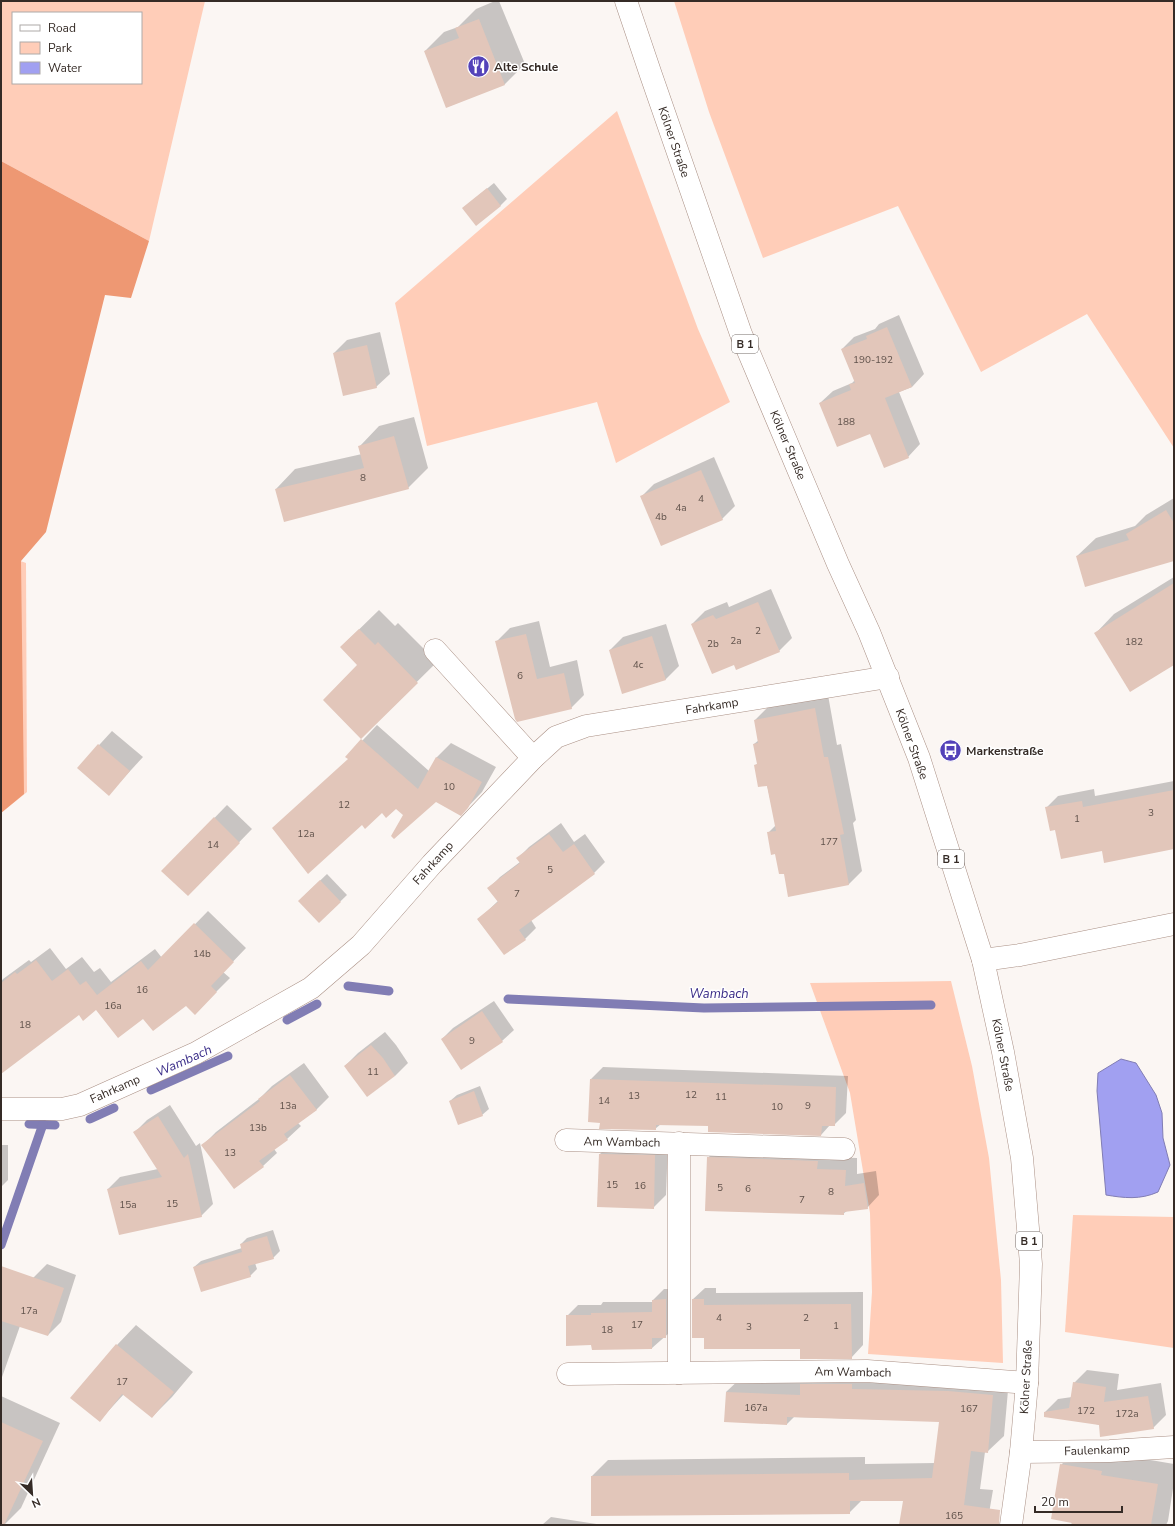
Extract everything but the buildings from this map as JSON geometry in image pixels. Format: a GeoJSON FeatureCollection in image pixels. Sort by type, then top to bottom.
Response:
{"type":"FeatureCollection","features":[{"type":"Feature","properties":{"kind":"street","name":"Kölner Straße"},"geometry":{"type":"LineString","coordinates":[[626,1],[742,334],[888,677],[918,758],[983,960],[1003,1052],[1022,1158],[1031,1264],[1027,1383],[1021,1452],[1011,1525]]}},
{"type":"Feature","properties":{"kind":"street"},"geometry":{"type":"LineString","coordinates":[[435,650],[533,758]]}},
{"type":"Feature","properties":{"kind":"street","name":"Fahrkamp"},"geometry":{"type":"LineString","coordinates":[[1,1109],[62,1110],[80,1105],[196,1052],[311,988],[361,945],[432,864],[533,758],[556,738],[586,726],[888,677]]}},
{"type":"Feature","properties":{"kind":"street"},"geometry":{"type":"LineString","coordinates":[[983,960],[1020,955],[1174,924]]}},
{"type":"Feature","properties":{"kind":"street","name":"Am Wambach"},"geometry":{"type":"LineString","coordinates":[[566,1140],[844,1149]]}},
{"type":"Feature","properties":{"kind":"street"},"geometry":{"type":"LineString","coordinates":[[679,1143],[679,1373]]}},
{"type":"Feature","properties":{"kind":"street","name":"Am Wambach"},"geometry":{"type":"LineString","coordinates":[[568,1374],[867,1371],[1027,1383]]}},
{"type":"Feature","properties":{"kind":"street","name":"Faulenkamp"},"geometry":{"type":"LineString","coordinates":[[1021,1452],[1110,1451],[1174,1447]]}},
{"type":"Feature","properties":{"kind":"green space"},"geometry":{"type":"Polygon","coordinates":[[[1,1],[205,1],[149,241],[1,161],[1,1]]]}},
{"type":"Feature","properties":{"kind":"green space"},"geometry":{"type":"Polygon","coordinates":[[[674,1],[1174,1],[1174,448],[1087,314],[981,372],[898,206],[763,258],[709,112],[674,1]]]}},
{"type":"Feature","properties":{"kind":"green space"},"geometry":{"type":"Polygon","coordinates":[[[617,111],[698,329],[730,402],[616,463],[597,402],[427,446],[395,303],[617,111]]]}},
{"type":"Feature","properties":{"kind":"green space"},"geometry":{"type":"Polygon","coordinates":[[[1,554],[26,563],[27,792],[1,813],[1,554]]]}},
{"type":"Feature","properties":{"kind":"green space"},"geometry":{"type":"Polygon","coordinates":[[[951,981],[972,1066],[989,1158],[1001,1280],[1003,1363],[868,1354],[872,1292],[870,1213],[850,1093],[810,983],[951,981]]]}},
{"type":"Feature","properties":{"kind":"green space"},"geometry":{"type":"Polygon","coordinates":[[[1073,1215],[1174,1217],[1174,1348],[1065,1332],[1073,1215]]]}},
{"type":"Feature","properties":{"kind":"shaded area"},"geometry":{"type":"Polygon","coordinates":[[[1,161],[149,241],[131,298],[105,295],[46,532],[21,561],[24,794],[1,813],[1,161]]]}},
{"type":"Feature","properties":{"kind":"water"},"geometry":{"type":"Polygon","coordinates":[[[1121,1059],[1136,1063],[1156,1095],[1162,1113],[1163,1138],[1170,1165],[1158,1192],[1151,1195],[1126,1197],[1106,1195],[1097,1091],[1098,1073],[1121,1059]]]}},
{"type":"Feature","properties":{"kind":"waterway","name":"Wambach"},"geometry":{"type":"LineString","coordinates":[[348,986],[389,991]]}},
{"type":"Feature","properties":{"kind":"waterway","name":"Wambach"},"geometry":{"type":"LineString","coordinates":[[508,999],[704,1008],[931,1005]]}},
{"type":"Feature","properties":{"kind":"waterway","name":"Wambach"},"geometry":{"type":"LineString","coordinates":[[287,1020],[317,1004]]}},
{"type":"Feature","properties":{"kind":"waterway","name":"Wambach"},"geometry":{"type":"LineString","coordinates":[[151,1090],[228,1056]]}},
{"type":"Feature","properties":{"kind":"waterway","name":"Wambach"},"geometry":{"type":"LineString","coordinates":[[90,1119],[114,1108]]}},
{"type":"Feature","properties":{"kind":"waterway","name":"Wambach"},"geometry":{"type":"LineString","coordinates":[[29,1124],[55,1125]]}},
{"type":"Feature","properties":{"kind":"waterway"},"geometry":{"type":"LineString","coordinates":[[1,1245],[43,1124]]}},
{"type":"Feature","properties":{"kind":"place","name":"Alte Schule"},"geometry":{"type":"Point","coordinates":[479,67]}},
{"type":"Feature","properties":{"kind":"place","name":"Markenstraße"},"geometry":{"type":"Point","coordinates":[950,751]}}]}
